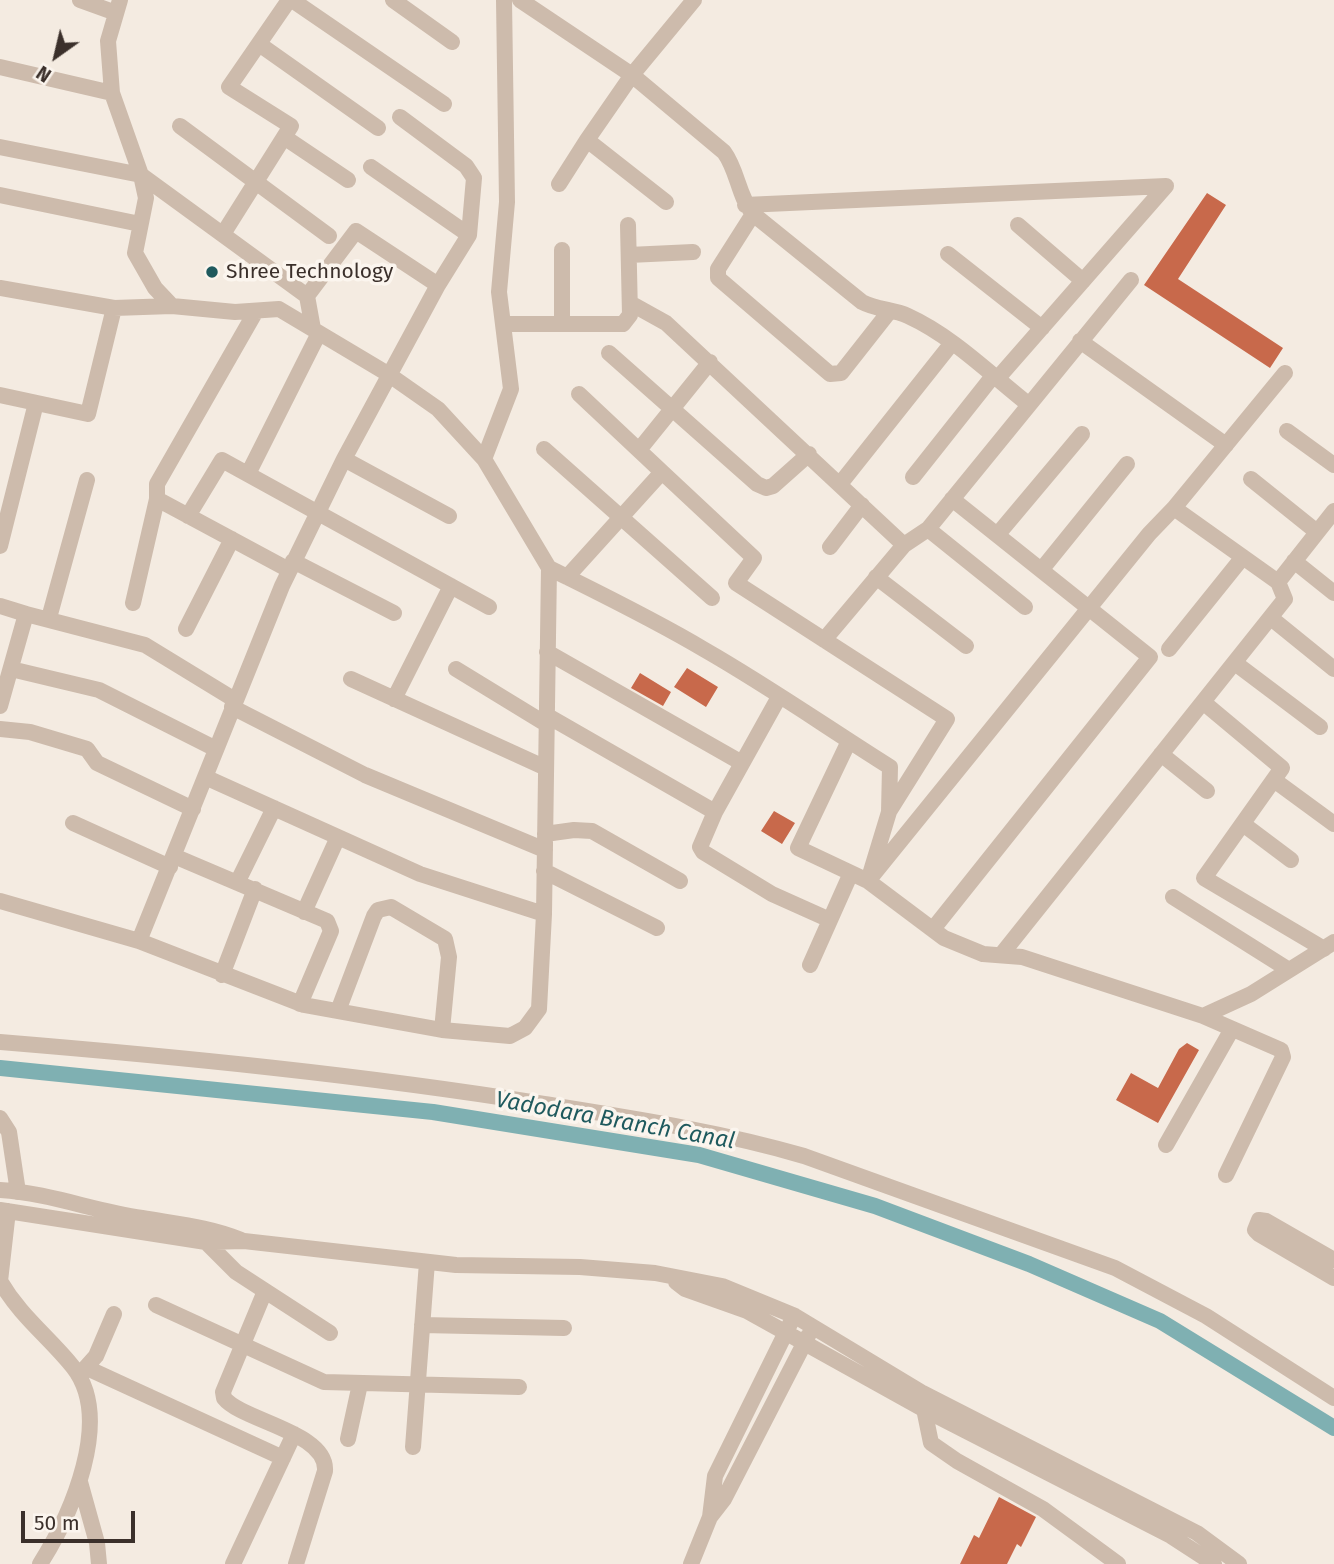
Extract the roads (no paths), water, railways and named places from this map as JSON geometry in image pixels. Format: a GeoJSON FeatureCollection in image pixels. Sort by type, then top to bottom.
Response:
{"type":"FeatureCollection","features":[{"type":"Feature","properties":{"kind":"street"},"geometry":{"type":"LineString","coordinates":[[80,0],[118,6],[108,41],[111,93],[141,175],[146,198],[135,253],[155,288],[172,306]]}},
{"type":"Feature","properties":{"kind":"street"},"geometry":{"type":"LineString","coordinates":[[223,234],[291,126],[229,87],[291,0],[444,104]]}},
{"type":"Feature","properties":{"kind":"street"},"geometry":{"type":"LineString","coordinates":[[393,0],[452,42]]}},
{"type":"Feature","properties":{"kind":"street"},"geometry":{"type":"LineString","coordinates":[[484,459],[511,389],[499,292],[507,202],[504,0]]}},
{"type":"Feature","properties":{"kind":"street"},"geometry":{"type":"LineString","coordinates":[[520,0],[632,75],[724,152],[732,163],[749,209],[862,302],[908,316],[951,343],[1028,404]]}},
{"type":"Feature","properties":{"kind":"street"},"geometry":{"type":"LineString","coordinates":[[559,184],[632,75],[694,0]]}},
{"type":"Feature","properties":{"kind":"street"},"geometry":{"type":"LineString","coordinates":[[259,44],[378,128]]}},
{"type":"Feature","properties":{"kind":"street"},"geometry":{"type":"LineString","coordinates":[[0,67],[111,93]]}},
{"type":"Feature","properties":{"kind":"street"},"geometry":{"type":"LineString","coordinates":[[139,941],[291,566],[388,374],[469,235],[475,187],[471,172],[400,117]]}},
{"type":"Feature","properties":{"kind":"street"},"geometry":{"type":"LineString","coordinates":[[180,126],[255,184],[329,236]]}},
{"type":"Feature","properties":{"kind":"street"},"geometry":{"type":"LineString","coordinates":[[285,137],[348,180]]}},
{"type":"Feature","properties":{"kind":"street"},"geometry":{"type":"LineString","coordinates":[[587,140],[666,202]]}},
{"type":"Feature","properties":{"kind":"street"},"geometry":{"type":"LineString","coordinates":[[0,146],[141,175],[307,296],[316,331],[248,474]]}},
{"type":"Feature","properties":{"kind":"street"},"geometry":{"type":"LineString","coordinates":[[371,167],[469,235]]}},
{"type":"Feature","properties":{"kind":"street"},"geometry":{"type":"LineString","coordinates":[[749,209],[1166,186],[1042,328],[995,377],[913,477]]}},
{"type":"Feature","properties":{"kind":"street"},"geometry":{"type":"LineString","coordinates":[[0,195],[140,224]]}},
{"type":"Feature","properties":{"kind":"street"},"geometry":{"type":"LineString","coordinates":[[749,209],[718,269],[718,278],[830,374],[841,373],[889,312]]}},
{"type":"Feature","properties":{"kind":"street"},"geometry":{"type":"LineString","coordinates":[[503,324],[623,324],[630,315],[628,225]]}},
{"type":"Feature","properties":{"kind":"street"},"geometry":{"type":"LineString","coordinates":[[1018,225],[1083,281]]}},
{"type":"Feature","properties":{"kind":"street"},"geometry":{"type":"LineString","coordinates":[[307,296],[356,231],[438,285]]}},
{"type":"Feature","properties":{"kind":"street"},"geometry":{"type":"LineString","coordinates":[[562,250],[562,323]]}},
{"type":"Feature","properties":{"kind":"street"},"geometry":{"type":"LineString","coordinates":[[629,255],[693,252]]}},
{"type":"Feature","properties":{"kind":"street"},"geometry":{"type":"LineString","coordinates":[[948,254],[1042,328]]}},
{"type":"Feature","properties":{"kind":"street"},"geometry":{"type":"LineString","coordinates":[[824,640],[904,545],[928,528],[1131,280]]}},
{"type":"Feature","properties":{"kind":"street"},"geometry":{"type":"LineString","coordinates":[[0,288],[114,308],[172,306],[235,312],[279,309],[388,374],[438,409],[484,459],[549,568],[544,914],[539,1009],[525,1028],[510,1036],[442,1030],[300,1004],[139,941],[0,901]]}},
{"type":"Feature","properties":{"kind":"street"},"geometry":{"type":"LineString","coordinates":[[629,303],[667,323],[904,545]]}},
{"type":"Feature","properties":{"kind":"street"},"geometry":{"type":"LineString","coordinates":[[0,395],[88,414],[114,308]]}},
{"type":"Feature","properties":{"kind":"street"},"geometry":{"type":"LineString","coordinates":[[133,603],[157,499],[157,484],[256,311]]}},
{"type":"Feature","properties":{"kind":"street"},"geometry":{"type":"LineString","coordinates":[[1080,341],[1226,445]]}},
{"type":"Feature","properties":{"kind":"street"},"geometry":{"type":"LineString","coordinates":[[841,484],[951,343]]}},
{"type":"Feature","properties":{"kind":"street"},"geometry":{"type":"LineString","coordinates":[[609,353],[757,484],[766,488],[773,486],[809,454]]}},
{"type":"Feature","properties":{"kind":"street"},"geometry":{"type":"LineString","coordinates":[[639,450],[709,362]]}},
{"type":"Feature","properties":{"kind":"street"},"geometry":{"type":"LineString","coordinates":[[868,881],[1149,534],[1174,509],[1285,373]]}},
{"type":"Feature","properties":{"kind":"street"},"geometry":{"type":"LineString","coordinates":[[579,394],[754,558],[736,583],[947,719],[889,812],[868,881]]}},
{"type":"Feature","properties":{"kind":"street"},"geometry":{"type":"LineString","coordinates":[[0,546],[36,402]]}},
{"type":"Feature","properties":{"kind":"street"},"geometry":{"type":"LineString","coordinates":[[1287,431],[1334,465]]}},
{"type":"Feature","properties":{"kind":"street"},"geometry":{"type":"LineString","coordinates":[[998,534],[1083,434]]}},
{"type":"Feature","properties":{"kind":"street"},"geometry":{"type":"LineString","coordinates":[[544,449],[712,598]]}},
{"type":"Feature","properties":{"kind":"street"},"geometry":{"type":"LineString","coordinates":[[344,459],[449,516]]}},
{"type":"Feature","properties":{"kind":"street"},"geometry":{"type":"LineString","coordinates":[[188,516],[222,460],[489,607]]}},
{"type":"Feature","properties":{"kind":"street"},"geometry":{"type":"LineString","coordinates":[[1042,569],[1127,464]]}},
{"type":"Feature","properties":{"kind":"street"},"geometry":{"type":"LineString","coordinates":[[567,577],[662,472]]}},
{"type":"Feature","properties":{"kind":"street"},"geometry":{"type":"LineString","coordinates":[[1251,479],[1317,532]]}},
{"type":"Feature","properties":{"kind":"street"},"geometry":{"type":"LineString","coordinates":[[49,618],[87,480]]}},
{"type":"Feature","properties":{"kind":"street"},"geometry":{"type":"LineString","coordinates":[[157,499],[232,539],[394,613]]}},
{"type":"Feature","properties":{"kind":"street"},"geometry":{"type":"LineString","coordinates":[[933,929],[1150,657],[1091,607],[952,499]]}},
{"type":"Feature","properties":{"kind":"street"},"geometry":{"type":"LineString","coordinates":[[830,547],[862,505]]}},
{"type":"Feature","properties":{"kind":"street"},"geometry":{"type":"LineString","coordinates":[[1001,955],[1285,599],[1278,582],[1174,509]]}},
{"type":"Feature","properties":{"kind":"street"},"geometry":{"type":"LineString","coordinates":[[1278,582],[1334,512]]}},
{"type":"Feature","properties":{"kind":"street"},"geometry":{"type":"LineString","coordinates":[[928,528],[1026,607]]}},
{"type":"Feature","properties":{"kind":"street"},"geometry":{"type":"LineString","coordinates":[[186,629],[232,539]]}},
{"type":"Feature","properties":{"kind":"street"},"geometry":{"type":"LineString","coordinates":[[1169,649],[1242,557]]}},
{"type":"Feature","properties":{"kind":"street"},"geometry":{"type":"LineString","coordinates":[[1294,561],[1334,593]]}},
{"type":"Feature","properties":{"kind":"street"},"geometry":{"type":"LineString","coordinates":[[549,568],[705,649],[890,767],[889,812]]}},
{"type":"Feature","properties":{"kind":"street"},"geometry":{"type":"LineString","coordinates":[[876,577],[966,646]]}},
{"type":"Feature","properties":{"kind":"street"},"geometry":{"type":"LineString","coordinates":[[394,699],[451,586]]}},
{"type":"Feature","properties":{"kind":"street"},"geometry":{"type":"LineString","coordinates":[[0,607],[145,645],[233,704],[366,775],[545,842],[574,830],[592,831],[680,881]]}},
{"type":"Feature","properties":{"kind":"street"},"geometry":{"type":"LineString","coordinates":[[0,706],[26,614]]}},
{"type":"Feature","properties":{"kind":"street"},"geometry":{"type":"LineString","coordinates":[[1271,618],[1334,669]]}},
{"type":"Feature","properties":{"kind":"street"},"geometry":{"type":"LineString","coordinates":[[547,652],[742,763]]}},
{"type":"Feature","properties":{"kind":"street"},"geometry":{"type":"LineString","coordinates":[[1236,663],[1320,727]]}},
{"type":"Feature","properties":{"kind":"street"},"geometry":{"type":"LineString","coordinates":[[11,668],[99,690],[216,749]]}},
{"type":"Feature","properties":{"kind":"street"},"geometry":{"type":"LineString","coordinates":[[456,669],[715,812]]}},
{"type":"Feature","properties":{"kind":"street"},"geometry":{"type":"LineString","coordinates":[[351,679],[546,768]]}},
{"type":"Feature","properties":{"kind":"street"},"geometry":{"type":"LineString","coordinates":[[779,697],[715,812],[700,847],[702,852],[772,894],[830,920]]}},
{"type":"Feature","properties":{"kind":"street"},"geometry":{"type":"LineString","coordinates":[[1203,702],[1282,768],[1204,878],[1329,945],[1290,971],[1203,1016]]}},
{"type":"Feature","properties":{"kind":"street"},"geometry":{"type":"LineString","coordinates":[[0,729],[30,732],[87,749],[97,763],[193,809]]}},
{"type":"Feature","properties":{"kind":"street"},"geometry":{"type":"LineString","coordinates":[[849,741],[798,848],[868,881],[944,938],[984,954],[1022,957],[1203,1016],[1281,1050],[1283,1057],[1226,1175]]}},
{"type":"Feature","properties":{"kind":"street"},"geometry":{"type":"LineString","coordinates":[[1161,754],[1207,791]]}},
{"type":"Feature","properties":{"kind":"street"},"geometry":{"type":"LineString","coordinates":[[205,777],[420,874],[544,914]]}},
{"type":"Feature","properties":{"kind":"street"},"geometry":{"type":"LineString","coordinates":[[1274,780],[1334,824]]}},
{"type":"Feature","properties":{"kind":"street"},"geometry":{"type":"LineString","coordinates":[[239,881],[274,808]]}},
{"type":"Feature","properties":{"kind":"street"},"geometry":{"type":"LineString","coordinates":[[73,823],[172,861],[239,881],[327,920],[331,926],[300,1004]]}},
{"type":"Feature","properties":{"kind":"street"},"geometry":{"type":"LineString","coordinates":[[1242,824],[1291,860]]}},
{"type":"Feature","properties":{"kind":"street"},"geometry":{"type":"LineString","coordinates":[[304,912],[338,837]]}},
{"type":"Feature","properties":{"kind":"street"},"geometry":{"type":"LineString","coordinates":[[544,870],[657,928]]}},
{"type":"Feature","properties":{"kind":"street"},"geometry":{"type":"LineString","coordinates":[[810,965],[851,873]]}},
{"type":"Feature","properties":{"kind":"street"},"geometry":{"type":"LineString","coordinates":[[222,975],[255,889]]}},
{"type":"Feature","properties":{"kind":"street"},"geometry":{"type":"LineString","coordinates":[[1173,897],[1290,971]]}},
{"type":"Feature","properties":{"kind":"street"},"geometry":{"type":"LineString","coordinates":[[338,1011],[374,916],[378,909],[391,907],[438,934],[448,947],[442,1030]]}},
{"type":"Feature","properties":{"kind":"street"},"geometry":{"type":"LineString","coordinates":[[1166,1145],[1232,1029]]}},
{"type":"Feature","properties":{"kind":"street"},"geometry":{"type":"LineString","coordinates":[[0,1042],[205,1059],[429,1085],[705,1130],[751,1141],[804,1156],[1115,1268],[1206,1316],[1334,1398]]}},
{"type":"Feature","properties":{"kind":"street"},"geometry":{"type":"LineString","coordinates":[[0,1118],[9,1132],[18,1192]]}},
{"type":"Feature","properties":{"kind":"street"},"geometry":{"type":"LineString","coordinates":[[0,1190],[222,1232],[244,1241]]}},
{"type":"Feature","properties":{"kind":"street"},"geometry":{"type":"LineString","coordinates":[[283,1458],[83,1372],[15,1307],[0,1281],[4,1211],[206,1242],[244,1241],[427,1262],[580,1267],[668,1276],[722,1286],[795,1316],[921,1392],[1197,1533],[1239,1564]]}},
{"type":"Feature","properties":{"kind":"street"},"geometry":{"type":"LineString","coordinates":[[1334,1261],[1266,1221],[1259,1220],[1256,1224],[1255,1230],[1259,1234],[1334,1278]]}},
{"type":"Feature","properties":{"kind":"street"},"geometry":{"type":"LineString","coordinates":[[206,1242],[226,1263],[330,1333]]}},
{"type":"Feature","properties":{"kind":"street"},"geometry":{"type":"LineString","coordinates":[[413,1447],[427,1262]]}},
{"type":"Feature","properties":{"kind":"street"},"geometry":{"type":"LineString","coordinates":[[668,1276],[685,1289],[747,1311],[786,1331],[925,1410],[1171,1536],[1214,1564]]}},
{"type":"Feature","properties":{"kind":"street"},"geometry":{"type":"LineString","coordinates":[[265,1290],[223,1392],[223,1398],[309,1442],[325,1465],[296,1564]]}},
{"type":"Feature","properties":{"kind":"street"},"geometry":{"type":"LineString","coordinates":[[156,1305],[314,1378],[334,1384],[519,1387]]}},
{"type":"Feature","properties":{"kind":"street"},"geometry":{"type":"LineString","coordinates":[[83,1372],[101,1347],[114,1314]]}},
{"type":"Feature","properties":{"kind":"street"},"geometry":{"type":"LineString","coordinates":[[710,1517],[715,1476],[795,1316]]}},
{"type":"Feature","properties":{"kind":"street"},"geometry":{"type":"LineString","coordinates":[[422,1325],[564,1328]]}},
{"type":"Feature","properties":{"kind":"street"},"geometry":{"type":"LineString","coordinates":[[691,1564],[710,1517],[729,1491],[813,1327]]}},
{"type":"Feature","properties":{"kind":"street"},"geometry":{"type":"LineString","coordinates":[[40,1564],[74,1500],[89,1443],[88,1390],[83,1372]]}},
{"type":"Feature","properties":{"kind":"street"},"geometry":{"type":"LineString","coordinates":[[348,1439],[360,1384]]}},
{"type":"Feature","properties":{"kind":"street"},"geometry":{"type":"LineString","coordinates":[[921,1392],[932,1443],[957,1461],[1043,1509],[1118,1564]]}},
{"type":"Feature","properties":{"kind":"street"},"geometry":{"type":"LineString","coordinates":[[233,1564],[294,1434]]}},
{"type":"Feature","properties":{"kind":"street"},"geometry":{"type":"LineString","coordinates":[[79,1480],[97,1543],[99,1564]]}},
{"type":"Feature","properties":{"kind":"waterway","name":"Vadodara Branch Canal"},"geometry":{"type":"LineString","coordinates":[[0,1068],[433,1112],[699,1155],[875,1206],[1029,1264],[1160,1321],[1334,1428]]}},
{"type":"Feature","properties":{"kind":"place","name":"Shree Technology"},"geometry":{"type":"Point","coordinates":[212,272]}}]}
